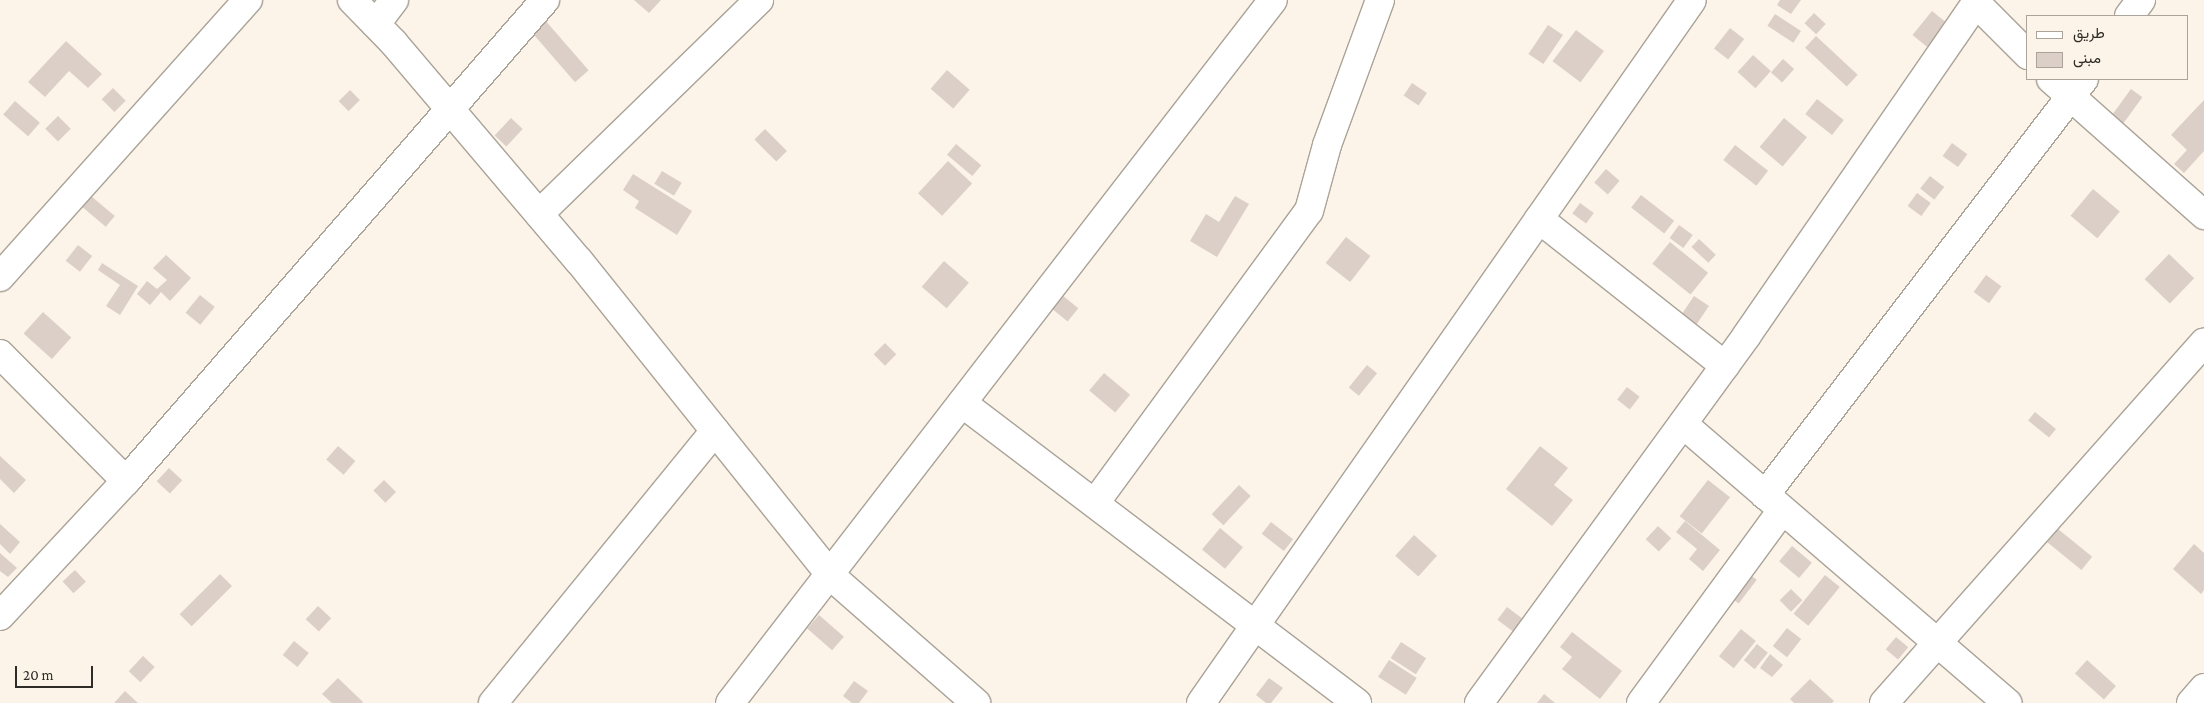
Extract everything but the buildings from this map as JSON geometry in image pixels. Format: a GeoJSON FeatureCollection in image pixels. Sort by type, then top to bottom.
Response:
{"type":"FeatureCollection","features":[{"type":"Feature","properties":{"kind":"street"},"geometry":{"type":"LineString","coordinates":[[0,277],[248,0]]}},
{"type":"Feature","properties":{"kind":"street"},"geometry":{"type":"LineString","coordinates":[[352,0],[376,24],[538,214],[831,576],[969,701]]}},
{"type":"Feature","properties":{"kind":"street"},"geometry":{"type":"LineString","coordinates":[[376,24],[394,0]]}},
{"type":"Feature","properties":{"kind":"street"},"geometry":{"type":"LineString","coordinates":[[0,616],[126,481],[545,0]]}},
{"type":"Feature","properties":{"kind":"street"},"geometry":{"type":"LineString","coordinates":[[538,214],[759,0]]}},
{"type":"Feature","properties":{"kind":"street"},"geometry":{"type":"LineString","coordinates":[[1095,503],[1309,211],[1327,145],[1380,0]]}},
{"type":"Feature","properties":{"kind":"street"},"geometry":{"type":"LineString","coordinates":[[1201,703],[1692,0]]}},
{"type":"Feature","properties":{"kind":"street"},"geometry":{"type":"LineString","coordinates":[[2130,15],[2141,0]]}},
{"type":"Feature","properties":{"kind":"street"},"geometry":{"type":"LineString","coordinates":[[730,703],[831,576],[1268,1]]}},
{"type":"Feature","properties":{"kind":"street"},"geometry":{"type":"LineString","coordinates":[[1479,703],[1683,424],[1977,1],[2026,53]]}},
{"type":"Feature","properties":{"kind":"street"},"geometry":{"type":"LineString","coordinates":[[2054,80],[2077,88],[2204,215]]}},
{"type":"Feature","properties":{"kind":"street"},"geometry":{"type":"LineString","coordinates":[[1641,703],[1773,502],[2077,88]]}},
{"type":"Feature","properties":{"kind":"street"},"geometry":{"type":"LineString","coordinates":[[1539,219],[1724,366]]}},
{"type":"Feature","properties":{"kind":"street"},"geometry":{"type":"LineString","coordinates":[[1884,703],[2204,342]]}},
{"type":"Feature","properties":{"kind":"street"},"geometry":{"type":"LineString","coordinates":[[0,354],[126,481]]}},
{"type":"Feature","properties":{"kind":"street"},"geometry":{"type":"LineString","coordinates":[[962,403],[1358,703]]}},
{"type":"Feature","properties":{"kind":"street"},"geometry":{"type":"LineString","coordinates":[[1683,424],[1936,644],[2007,703]]}},
{"type":"Feature","properties":{"kind":"street"},"geometry":{"type":"LineString","coordinates":[[493,703],[715,431]]}},
{"type":"Feature","properties":{"kind":"street"},"geometry":{"type":"LineString","coordinates":[[2191,703],[2204,688]]}}]}
